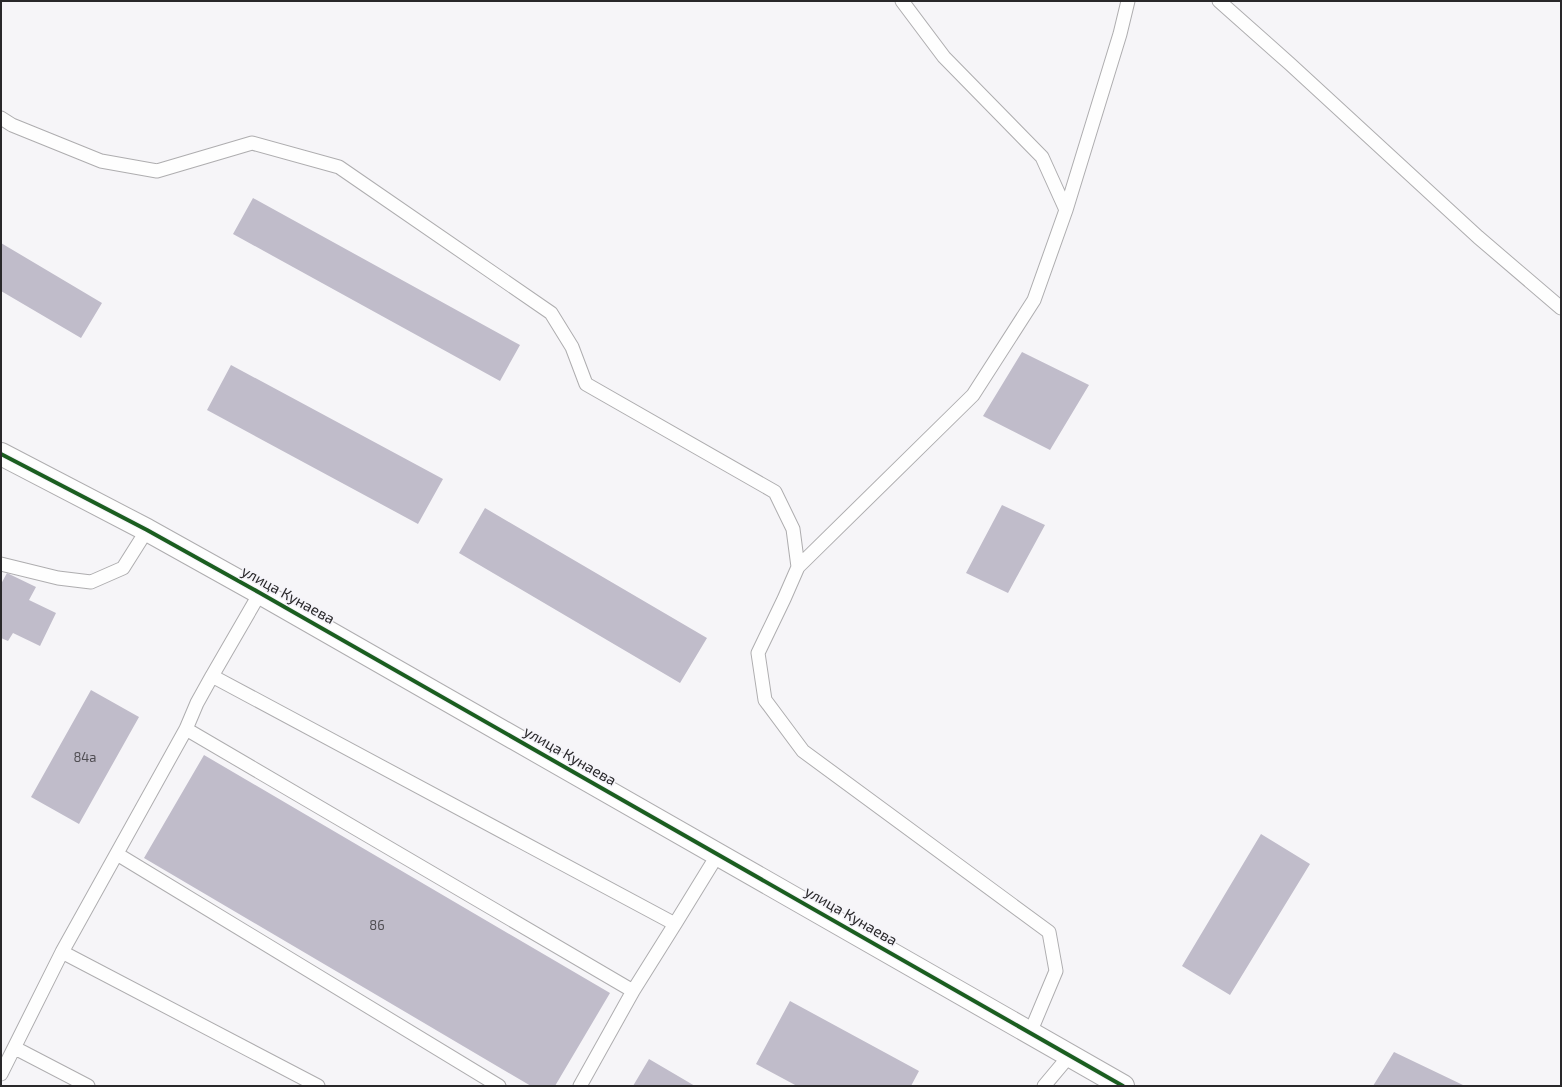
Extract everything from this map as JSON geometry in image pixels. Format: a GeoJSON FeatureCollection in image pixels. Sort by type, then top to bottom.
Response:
{"type":"FeatureCollection","features":[{"type":"Feature","properties":{"kind":"street","name":"улица Кунаева"},"geometry":{"type":"LineString","coordinates":[[1,454],[147,530],[260,593],[1030,1032],[1122,1086]]}},
{"type":"Feature","properties":{"kind":"lane"},"geometry":{"type":"LineString","coordinates":[[902,1],[944,57],[1042,157],[1066,210]]}},
{"type":"Feature","properties":{"kind":"lane"},"geometry":{"type":"LineString","coordinates":[[1030,1032],[1056,970],[1049,932],[803,751],[765,700],[758,653],[798,567],[973,394],[1034,300],[1066,210],[1120,34],[1128,1]]}},
{"type":"Feature","properties":{"kind":"lane"},"geometry":{"type":"LineString","coordinates":[[1218,1],[1290,64],[1478,237],[1561,308]]}},
{"type":"Feature","properties":{"kind":"lane"},"geometry":{"type":"LineString","coordinates":[[1,118],[12,125],[101,161],[158,171],[252,143],[340,167],[551,314],[572,347],[586,384],[774,492],[794,530],[798,567]]}},
{"type":"Feature","properties":{"kind":"lane"},"geometry":{"type":"LineString","coordinates":[[1,564],[58,578],[91,582],[123,568],[147,530]]}},
{"type":"Feature","properties":{"kind":"lane"},"geometry":{"type":"LineString","coordinates":[[1,1074],[62,952],[186,729],[212,676],[260,593]]}},
{"type":"Feature","properties":{"kind":"lane"},"geometry":{"type":"LineString","coordinates":[[212,676],[675,924]]}},
{"type":"Feature","properties":{"kind":"lane"},"geometry":{"type":"LineString","coordinates":[[186,729],[633,991]]}},
{"type":"Feature","properties":{"kind":"lane"},"geometry":{"type":"LineString","coordinates":[[117,854],[498,1086]]}},
{"type":"Feature","properties":{"kind":"lane"},"geometry":{"type":"LineString","coordinates":[[580,1086],[633,991],[718,854]]}},
{"type":"Feature","properties":{"kind":"lane"},"geometry":{"type":"LineString","coordinates":[[62,952],[318,1086]]}},
{"type":"Feature","properties":{"kind":"lane"},"geometry":{"type":"LineString","coordinates":[[15,1048],[88,1086]]}},
{"type":"Feature","properties":{"kind":"lane"},"geometry":{"type":"LineString","coordinates":[[1044,1086],[1070,1055]]}},
{"type":"Feature","properties":{"kind":"building"},"geometry":{"type":"Polygon","coordinates":[[[253,198],[520,345],[500,381],[233,234],[253,198]]]}},
{"type":"Feature","properties":{"kind":"building"},"geometry":{"type":"Polygon","coordinates":[[[1,243],[102,303],[81,338],[1,291],[1,243]]]}},
{"type":"Feature","properties":{"kind":"building"},"geometry":{"type":"Polygon","coordinates":[[[1022,352],[1089,385],[1050,450],[983,416],[1022,352]]]}},
{"type":"Feature","properties":{"kind":"building"},"geometry":{"type":"Polygon","coordinates":[[[231,365],[443,479],[418,524],[207,410],[231,365]]]}},
{"type":"Feature","properties":{"kind":"building"},"geometry":{"type":"Polygon","coordinates":[[[1002,505],[1045,525],[1008,593],[966,573],[1002,505]]]}},
{"type":"Feature","properties":{"kind":"building"},"geometry":{"type":"Polygon","coordinates":[[[485,508],[707,638],[680,683],[459,553],[485,508]]]}},
{"type":"Feature","properties":{"kind":"building"},"geometry":{"type":"Polygon","coordinates":[[[7,573],[36,587],[29,600],[56,613],[40,646],[13,633],[8,641],[1,638],[1,584],[7,573]]]}},
{"type":"Feature","properties":{"kind":"building"},"geometry":{"type":"Polygon","coordinates":[[[91,690],[139,717],[79,824],[31,797],[91,690]]]}},
{"type":"Feature","properties":{"kind":"building"},"geometry":{"type":"Polygon","coordinates":[[[204,755],[610,993],[555,1086],[531,1086],[144,858],[204,755]]]}},
{"type":"Feature","properties":{"kind":"building"},"geometry":{"type":"Polygon","coordinates":[[[1261,834],[1310,864],[1230,995],[1182,966],[1261,834]]]}},
{"type":"Feature","properties":{"kind":"building"},"geometry":{"type":"Polygon","coordinates":[[[790,1001],[919,1071],[911,1086],[797,1086],[756,1064],[790,1001]]]}},
{"type":"Feature","properties":{"kind":"building"},"geometry":{"type":"Polygon","coordinates":[[[1394,1052],[1463,1085],[1373,1086],[1394,1052]]]}},
{"type":"Feature","properties":{"kind":"building"},"geometry":{"type":"Polygon","coordinates":[[[649,1059],[695,1086],[633,1086],[649,1059]]]}},
{"type":"Feature","properties":{"kind":"cycle path"},"geometry":{"type":"LineString","coordinates":[[1,454],[147,530],[260,593],[1123,1086]]}}]}
